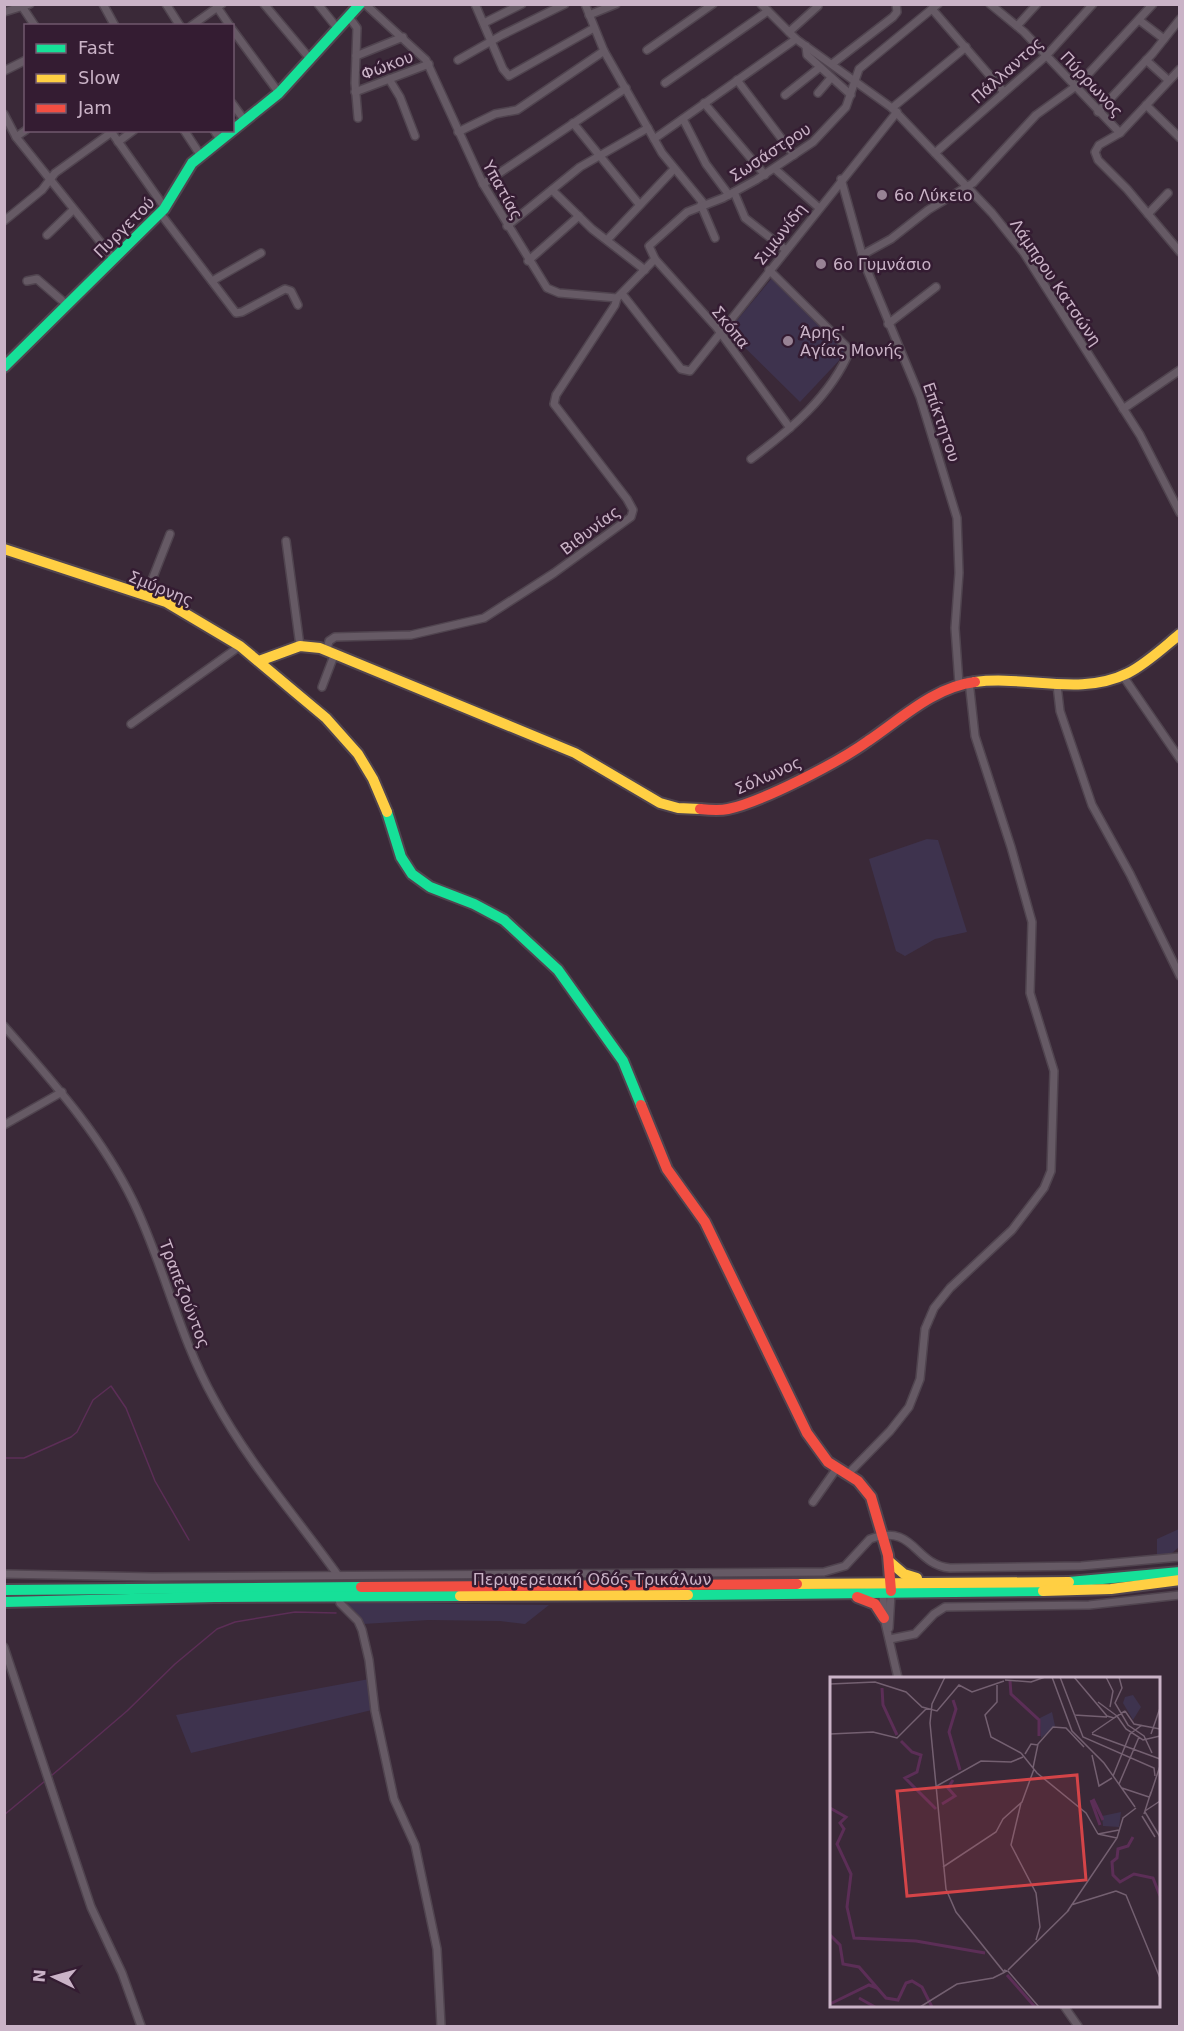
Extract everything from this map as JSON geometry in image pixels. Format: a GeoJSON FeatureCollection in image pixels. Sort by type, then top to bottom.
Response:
{"type":"FeatureCollection","features":[{"type":"Feature","properties":{"kind":"street"},"geometry":{"type":"LineString","coordinates":[[103,4],[114,24]]}},
{"type":"Feature","properties":{"kind":"street"},"geometry":{"type":"LineString","coordinates":[[166,4],[179,24]]}},
{"type":"Feature","properties":{"kind":"street"},"geometry":{"type":"LineString","coordinates":[[264,4],[311,61]]}},
{"type":"Feature","properties":{"kind":"street"},"geometry":{"type":"LineString","coordinates":[[318,4],[339,29]]}},
{"type":"Feature","properties":{"kind":"street","name":"Πυργετού"},"geometry":{"type":"LineString","coordinates":[[234,130],[279,93],[311,61],[360,4]]}},
{"type":"Feature","properties":{"kind":"street","name":"Υπατίας"},"geometry":{"type":"LineString","coordinates":[[365,4],[403,37],[429,64],[483,184],[542,283],[554,292],[620,296]]}},
{"type":"Feature","properties":{"kind":"street"},"geometry":{"type":"LineString","coordinates":[[475,4],[503,69],[509,76],[594,28]]}},
{"type":"Feature","properties":{"kind":"street"},"geometry":{"type":"LineString","coordinates":[[484,23],[522,4]]}},
{"type":"Feature","properties":{"kind":"street"},"geometry":{"type":"LineString","coordinates":[[458,60],[492,40],[565,4]]}},
{"type":"Feature","properties":{"kind":"street"},"geometry":{"type":"LineString","coordinates":[[585,4],[604,51],[654,139],[674,169],[703,205],[715,238]]}},
{"type":"Feature","properties":{"kind":"street"},"geometry":{"type":"LineString","coordinates":[[589,15],[616,4]]}},
{"type":"Feature","properties":{"kind":"street"},"geometry":{"type":"LineString","coordinates":[[647,50],[713,4]]}},
{"type":"Feature","properties":{"kind":"street","name":"Λάμπρου Κατσώνη"},"geometry":{"type":"LineString","coordinates":[[761,4],[796,39],[895,110],[969,187],[1024,253],[1140,435],[1179,513]]}},
{"type":"Feature","properties":{"kind":"street"},"geometry":{"type":"LineString","coordinates":[[832,64],[893,16],[897,12],[896,4]]}},
{"type":"Feature","properties":{"kind":"street","name":"Πύρρωνος"},"geometry":{"type":"LineString","coordinates":[[990,4],[1017,26],[1120,134]]}},
{"type":"Feature","properties":{"kind":"street"},"geometry":{"type":"LineString","coordinates":[[1017,26],[1037,4]]}},
{"type":"Feature","properties":{"kind":"street","name":"Πάλλαντος"},"geometry":{"type":"LineString","coordinates":[[936,153],[1046,56],[1093,4]]}},
{"type":"Feature","properties":{"kind":"street"},"geometry":{"type":"LineString","coordinates":[[862,255],[891,239],[928,210],[969,187],[1042,109],[1074,87],[1153,4]]}},
{"type":"Feature","properties":{"kind":"street"},"geometry":{"type":"LineString","coordinates":[[4,12],[26,6],[33,24]]}},
{"type":"Feature","properties":{"kind":"street"},"geometry":{"type":"LineString","coordinates":[[194,24],[220,6],[229,24]]}},
{"type":"Feature","properties":{"kind":"street"},"geometry":{"type":"LineString","coordinates":[[789,32],[818,6]]}},
{"type":"Feature","properties":{"kind":"street"},"geometry":{"type":"LineString","coordinates":[[854,79],[859,69],[935,7],[1004,92]]}},
{"type":"Feature","properties":{"kind":"street"},"geometry":{"type":"LineString","coordinates":[[665,83],[768,11]]}},
{"type":"Feature","properties":{"kind":"street"},"geometry":{"type":"LineString","coordinates":[[349,17],[357,26],[355,92],[358,118]]}},
{"type":"Feature","properties":{"kind":"street"},"geometry":{"type":"LineString","coordinates":[[1139,20],[1164,39]]}},
{"type":"Feature","properties":{"kind":"street"},"geometry":{"type":"LineString","coordinates":[[1098,112],[1179,20]]}},
{"type":"Feature","properties":{"kind":"street"},"geometry":{"type":"LineString","coordinates":[[234,31],[279,93]]}},
{"type":"Feature","properties":{"kind":"street"},"geometry":{"type":"LineString","coordinates":[[356,56],[403,37]]}},
{"type":"Feature","properties":{"kind":"street"},"geometry":{"type":"LineString","coordinates":[[654,139],[796,39]]}},
{"type":"Feature","properties":{"kind":"street"},"geometry":{"type":"LineString","coordinates":[[806,46],[806,54],[830,79],[851,95]]}},
{"type":"Feature","properties":{"kind":"street","name":"Σιμωνίδη"},"geometry":{"type":"LineString","coordinates":[[620,296],[686,372],[691,370],[895,110],[966,47]]}},
{"type":"Feature","properties":{"kind":"street"},"geometry":{"type":"LineString","coordinates":[[458,132],[495,114],[517,110],[604,51]]}},
{"type":"Feature","properties":{"kind":"street"},"geometry":{"type":"LineString","coordinates":[[1146,60],[1168,80]]}},
{"type":"Feature","properties":{"kind":"street"},"geometry":{"type":"LineString","coordinates":[[4,71],[24,61]]}},
{"type":"Feature","properties":{"kind":"street","name":"Φώκου"},"geometry":{"type":"LineString","coordinates":[[355,92],[429,64]]}},
{"type":"Feature","properties":{"kind":"street"},"geometry":{"type":"LineString","coordinates":[[785,95],[819,68]]}},
{"type":"Feature","properties":{"kind":"street"},"geometry":{"type":"LineString","coordinates":[[1179,69],[1120,134],[1099,145],[1095,154],[1179,252]]}},
{"type":"Feature","properties":{"kind":"street"},"geometry":{"type":"LineString","coordinates":[[389,79],[400,97],[415,136]]}},
{"type":"Feature","properties":{"kind":"street"},"geometry":{"type":"LineString","coordinates":[[818,93],[830,79]]}},
{"type":"Feature","properties":{"kind":"street","name":"Σωσάστρου"},"geometry":{"type":"LineString","coordinates":[[649,247],[683,214],[731,194],[775,169],[794,155],[838,118],[851,95],[854,79]]}},
{"type":"Feature","properties":{"kind":"street"},"geometry":{"type":"LineString","coordinates":[[737,80],[794,155]]}},
{"type":"Feature","properties":{"kind":"street"},"geometry":{"type":"LineString","coordinates":[[483,184],[626,88]]}},
{"type":"Feature","properties":{"kind":"street"},"geometry":{"type":"LineString","coordinates":[[704,103],[765,175]]}},
{"type":"Feature","properties":{"kind":"street"},"geometry":{"type":"LineString","coordinates":[[1146,105],[1179,138]]}},
{"type":"Feature","properties":{"kind":"street"},"geometry":{"type":"LineString","coordinates":[[234,106],[245,121]]}},
{"type":"Feature","properties":{"kind":"street"},"geometry":{"type":"LineString","coordinates":[[4,114],[16,136],[114,259]]}},
{"type":"Feature","properties":{"kind":"street"},"geometry":{"type":"LineString","coordinates":[[683,118],[705,164],[731,194],[745,218],[786,250]]}},
{"type":"Feature","properties":{"kind":"street"},"geometry":{"type":"LineString","coordinates":[[573,123],[639,204]]}},
{"type":"Feature","properties":{"kind":"street"},"geometry":{"type":"LineString","coordinates":[[507,226],[580,167],[648,128]]}},
{"type":"Feature","properties":{"kind":"street"},"geometry":{"type":"LineString","coordinates":[[16,136],[24,131]]}},
{"type":"Feature","properties":{"kind":"street"},"geometry":{"type":"LineString","coordinates":[[4,221],[42,190],[50,179],[110,132]]}},
{"type":"Feature","properties":{"kind":"street"},"geometry":{"type":"LineString","coordinates":[[112,132],[163,211],[236,314],[285,289],[291,291],[298,305]]}},
{"type":"Feature","properties":{"kind":"street"},"geometry":{"type":"LineString","coordinates":[[118,142],[131,132]]}},
{"type":"Feature","properties":{"kind":"street"},"geometry":{"type":"LineString","coordinates":[[185,132],[201,156]]}},
{"type":"Feature","properties":{"kind":"street"},"geometry":{"type":"LineString","coordinates":[[215,132],[221,141]]}},
{"type":"Feature","properties":{"kind":"street","name":"Πυργετού"},"geometry":{"type":"LineString","coordinates":[[4,367],[163,211],[182,177],[201,156],[232,132]]}},
{"type":"Feature","properties":{"kind":"street"},"geometry":{"type":"LineString","coordinates":[[607,240],[674,169]]}},
{"type":"Feature","properties":{"kind":"street"},"geometry":{"type":"LineString","coordinates":[[775,169],[818,207]]}},
{"type":"Feature","properties":{"kind":"street","name":"Επίκτητου"},"geometry":{"type":"LineString","coordinates":[[841,179],[862,255],[888,324],[920,397],[957,518],[959,557],[956,628],[964,683],[975,736],[1011,847],[1032,922],[1030,993],[1054,1066],[1051,1171],[1044,1188],[1012,1230],[950,1288],[934,1308],[925,1329],[919,1382],[909,1407],[848,1474]]}},
{"type":"Feature","properties":{"kind":"street"},"geometry":{"type":"LineString","coordinates":[[552,190],[579,216],[645,270]]}},
{"type":"Feature","properties":{"kind":"street"},"geometry":{"type":"LineString","coordinates":[[1148,214],[1168,193]]}},
{"type":"Feature","properties":{"kind":"street"},"geometry":{"type":"LineString","coordinates":[[47,235],[73,210]]}},
{"type":"Feature","properties":{"kind":"street"},"geometry":{"type":"LineString","coordinates":[[528,261],[579,216]]}},
{"type":"Feature","properties":{"kind":"street","name":"Σκόπα"},"geometry":{"type":"LineString","coordinates":[[649,247],[655,259],[720,332],[790,428]]}},
{"type":"Feature","properties":{"kind":"street"},"geometry":{"type":"LineString","coordinates":[[212,280],[261,253]]}},
{"type":"Feature","properties":{"kind":"street"},"geometry":{"type":"LineString","coordinates":[[620,296],[655,259]]}},
{"type":"Feature","properties":{"kind":"street"},"geometry":{"type":"LineString","coordinates":[[751,459],[790,428],[823,394],[850,350],[769,270]]}},
{"type":"Feature","properties":{"kind":"street"},"geometry":{"type":"LineString","coordinates":[[27,281],[37,279],[66,304]]}},
{"type":"Feature","properties":{"kind":"street"},"geometry":{"type":"LineString","coordinates":[[888,324],[936,287]]}},
{"type":"Feature","properties":{"kind":"street","name":"Βιθυνίας"},"geometry":{"type":"LineString","coordinates":[[331,652],[329,641],[335,637],[411,635],[491,615],[631,517],[633,510],[627,499],[554,404],[555,397],[620,296]]}},
{"type":"Feature","properties":{"kind":"street"},"geometry":{"type":"LineString","coordinates":[[1123,409],[1179,369]]}},
{"type":"Feature","properties":{"kind":"street"},"geometry":{"type":"LineString","coordinates":[[146,595],[170,534]]}},
{"type":"Feature","properties":{"kind":"street"},"geometry":{"type":"LineString","coordinates":[[259,661],[300,646],[286,541]]}},
{"type":"Feature","properties":{"kind":"street","name":"Σμύρνης"},"geometry":{"type":"LineString","coordinates":[[4,549],[146,595],[186,612],[240,646],[317,711],[363,761],[385,807],[401,857],[408,871],[430,887],[474,904],[515,928],[564,976],[608,1038],[626,1068],[667,1168],[705,1222],[790,1402],[814,1443],[837,1468],[848,1474],[869,1494],[883,1536],[885,1550]]}},
{"type":"Feature","properties":{"kind":"street","name":"Σόλωνος"},"geometry":{"type":"LineString","coordinates":[[300,646],[331,652],[565,748],[653,800],[671,807],[698,810],[736,806],[834,762],[866,743],[924,701],[964,683],[1005,679],[1057,684],[1101,683],[1123,676],[1179,634]]}},
{"type":"Feature","properties":{"kind":"street"},"geometry":{"type":"LineString","coordinates":[[131,724],[240,646]]}},
{"type":"Feature","properties":{"kind":"street"},"geometry":{"type":"LineString","coordinates":[[322,687],[331,652]]}},
{"type":"Feature","properties":{"kind":"street"},"geometry":{"type":"LineString","coordinates":[[1123,676],[1179,759]]}},
{"type":"Feature","properties":{"kind":"street"},"geometry":{"type":"LineString","coordinates":[[1057,684],[1060,711],[1092,805],[1134,883],[1179,976]]}},
{"type":"Feature","properties":{"kind":"street","name":"Τραπεζούντος"},"geometry":{"type":"LineString","coordinates":[[4,1026],[62,1092],[97,1139],[133,1200],[198,1367],[214,1400],[267,1480],[337,1574]]}},
{"type":"Feature","properties":{"kind":"street"},"geometry":{"type":"LineString","coordinates":[[4,1125],[62,1092]]}},
{"type":"Feature","properties":{"kind":"street"},"geometry":{"type":"LineString","coordinates":[[813,1502],[837,1468]]}},
{"type":"Feature","properties":{"kind":"street"},"geometry":{"type":"LineString","coordinates":[[4,1574],[153,1577],[824,1572],[845,1566],[865,1541],[883,1536],[907,1539],[931,1563],[951,1568],[1081,1566],[1179,1557]]}},
{"type":"Feature","properties":{"kind":"street"},"geometry":{"type":"LineString","coordinates":[[885,1550],[890,1562],[904,1574],[929,1582]]}},
{"type":"Feature","properties":{"kind":"street"},"geometry":{"type":"LineString","coordinates":[[885,1550],[890,1635],[898,1677]]}},
{"type":"Feature","properties":{"kind":"street"},"geometry":{"type":"LineString","coordinates":[[887,1582],[890,1562]]}},
{"type":"Feature","properties":{"kind":"street","name":"Περιφερειακή Οδός Τρικάλων"},"geometry":{"type":"LineString","coordinates":[[4,1590],[1080,1582],[1179,1572]]}},
{"type":"Feature","properties":{"kind":"street","name":"Περιφερειακή Οδός Τρικάλων"},"geometry":{"type":"LineString","coordinates":[[4,1602],[338,1597],[887,1594],[1111,1589],[1179,1581]]}},
{"type":"Feature","properties":{"kind":"street"},"geometry":{"type":"LineString","coordinates":[[4,1583],[22,1590]]}},
{"type":"Feature","properties":{"kind":"street"},"geometry":{"type":"LineString","coordinates":[[842,1594],[871,1602],[884,1618],[890,1635]]}},
{"type":"Feature","properties":{"kind":"street"},"geometry":{"type":"LineString","coordinates":[[884,1618],[887,1594]]}},
{"type":"Feature","properties":{"kind":"street"},"geometry":{"type":"LineString","coordinates":[[890,1635],[915,1634],[934,1614],[945,1608],[1089,1605],[1179,1595]]}},
{"type":"Feature","properties":{"kind":"street"},"geometry":{"type":"LineString","coordinates":[[338,1597],[340,1603],[358,1621],[362,1630],[369,1660],[375,1711],[394,1798],[415,1845],[437,1949],[441,2026]]}},
{"type":"Feature","properties":{"kind":"street"},"geometry":{"type":"LineString","coordinates":[[5,1648],[91,1907],[122,1973],[141,2026]]}},
{"type":"Feature","properties":{"kind":"street"},"geometry":{"type":"LineString","coordinates":[[1065,2007],[1078,2026]]}},
{"type":"Feature","properties":{"kind":"shaded area","name":"Άρης' Αγίας Μονής"},"geometry":{"type":"Polygon","coordinates":[[[772,278],[848,351],[800,402],[728,331],[772,278]]]}},
{"type":"Feature","properties":{"kind":"shaded area"},"geometry":{"type":"Polygon","coordinates":[[[927,839],[938,840],[967,932],[935,939],[905,956],[896,951],[869,859],[927,839]]]}},
{"type":"Feature","properties":{"kind":"shaded area"},"geometry":{"type":"Polygon","coordinates":[[[1179,1529],[1179,1547],[1171,1554],[1157,1555],[1157,1539],[1179,1529]]]}},
{"type":"Feature","properties":{"kind":"shaded area"},"geometry":{"type":"Polygon","coordinates":[[[351,1602],[549,1605],[525,1624],[500,1621],[429,1620],[363,1624],[355,1611],[348,1608],[347,1604],[351,1602]]]}},
{"type":"Feature","properties":{"kind":"shaded area"},"geometry":{"type":"Polygon","coordinates":[[[369,1679],[372,1710],[191,1753],[176,1715],[369,1679]]]}},
{"type":"Feature","properties":{"kind":"waterway"},"geometry":{"type":"LineString","coordinates":[[4,1458],[24,1458],[71,1437],[77,1432],[93,1400],[111,1386],[126,1408],[155,1481],[189,1540]]}},
{"type":"Feature","properties":{"kind":"waterway"},"geometry":{"type":"LineString","coordinates":[[51,1776],[217,1629],[235,1622],[295,1612],[336,1613]]}},
{"type":"Feature","properties":{"kind":"waterway"},"geometry":{"type":"LineString","coordinates":[[4,1815],[45,1781]]}},
{"type":"Feature","properties":{"kind":"traffic: fast"},"geometry":{"type":"LineString","coordinates":[[234,129],[279,93],[360,4]]}},
{"type":"Feature","properties":{"kind":"traffic: fast"},"geometry":{"type":"LineString","coordinates":[[4,367],[164,209],[192,163],[231,132]]}},
{"type":"Feature","properties":{"kind":"traffic: fast"},"geometry":{"type":"LineString","coordinates":[[387,812],[401,857],[412,874],[430,887],[474,904],[504,920],[558,970],[623,1061],[641,1105]]}},
{"type":"Feature","properties":{"kind":"traffic: fast"},"geometry":{"type":"LineString","coordinates":[[1069,1582],[1180,1572]]}},
{"type":"Feature","properties":{"kind":"traffic: fast"},"geometry":{"type":"LineString","coordinates":[[4,1590],[361,1587]]}},
{"type":"Feature","properties":{"kind":"traffic: fast"},"geometry":{"type":"LineString","coordinates":[[688,1595],[1043,1591]]}},
{"type":"Feature","properties":{"kind":"traffic: fast"},"geometry":{"type":"LineString","coordinates":[[4,1602],[215,1597],[460,1596]]}},
{"type":"Feature","properties":{"kind":"traffic: slow"},"geometry":{"type":"LineString","coordinates":[[4,549],[166,602],[240,646],[326,718],[358,754],[373,779],[387,812]]}},
{"type":"Feature","properties":{"kind":"traffic: slow"},"geometry":{"type":"LineString","coordinates":[[975,682],[1014,681],[1072,685],[1110,680],[1141,665],[1180,634]]}},
{"type":"Feature","properties":{"kind":"traffic: slow"},"geometry":{"type":"LineString","coordinates":[[259,661],[300,646],[320,648],[575,753],[660,803],[678,808],[700,809]]}},
{"type":"Feature","properties":{"kind":"traffic: slow"},"geometry":{"type":"LineString","coordinates":[[890,1562],[904,1574],[917,1578]]}},
{"type":"Feature","properties":{"kind":"traffic: slow"},"geometry":{"type":"LineString","coordinates":[[1043,1591],[1111,1589],[1180,1580]]}},
{"type":"Feature","properties":{"kind":"traffic: slow"},"geometry":{"type":"LineString","coordinates":[[797,1584],[1069,1582]]}},
{"type":"Feature","properties":{"kind":"traffic: slow"},"geometry":{"type":"LineString","coordinates":[[460,1596],[688,1595]]}},
{"type":"Feature","properties":{"kind":"traffic: jam"},"geometry":{"type":"LineString","coordinates":[[700,809],[728,809],[780,790],[855,750],[932,697],[960,685],[975,682]]}},
{"type":"Feature","properties":{"kind":"traffic: jam"},"geometry":{"type":"LineString","coordinates":[[641,1105],[667,1169],[705,1222],[807,1433],[828,1462],[858,1481],[871,1497],[888,1555],[891,1591]]}},
{"type":"Feature","properties":{"kind":"traffic: jam"},"geometry":{"type":"LineString","coordinates":[[361,1587],[797,1584]]}},
{"type":"Feature","properties":{"kind":"traffic: jam"},"geometry":{"type":"LineString","coordinates":[[857,1597],[875,1604],[884,1618]]}},
{"type":"Feature","properties":{"kind":"place","name":"6ο Λύκειο"},"geometry":{"type":"Point","coordinates":[882,195]}},
{"type":"Feature","properties":{"kind":"place","name":"6ο Γυμνάσιο"},"geometry":{"type":"Point","coordinates":[821,264]}},
{"type":"Feature","properties":{"kind":"place","name":"Άρης' Αγίας Μονής"},"geometry":{"type":"Point","coordinates":[788,341]}}]}
